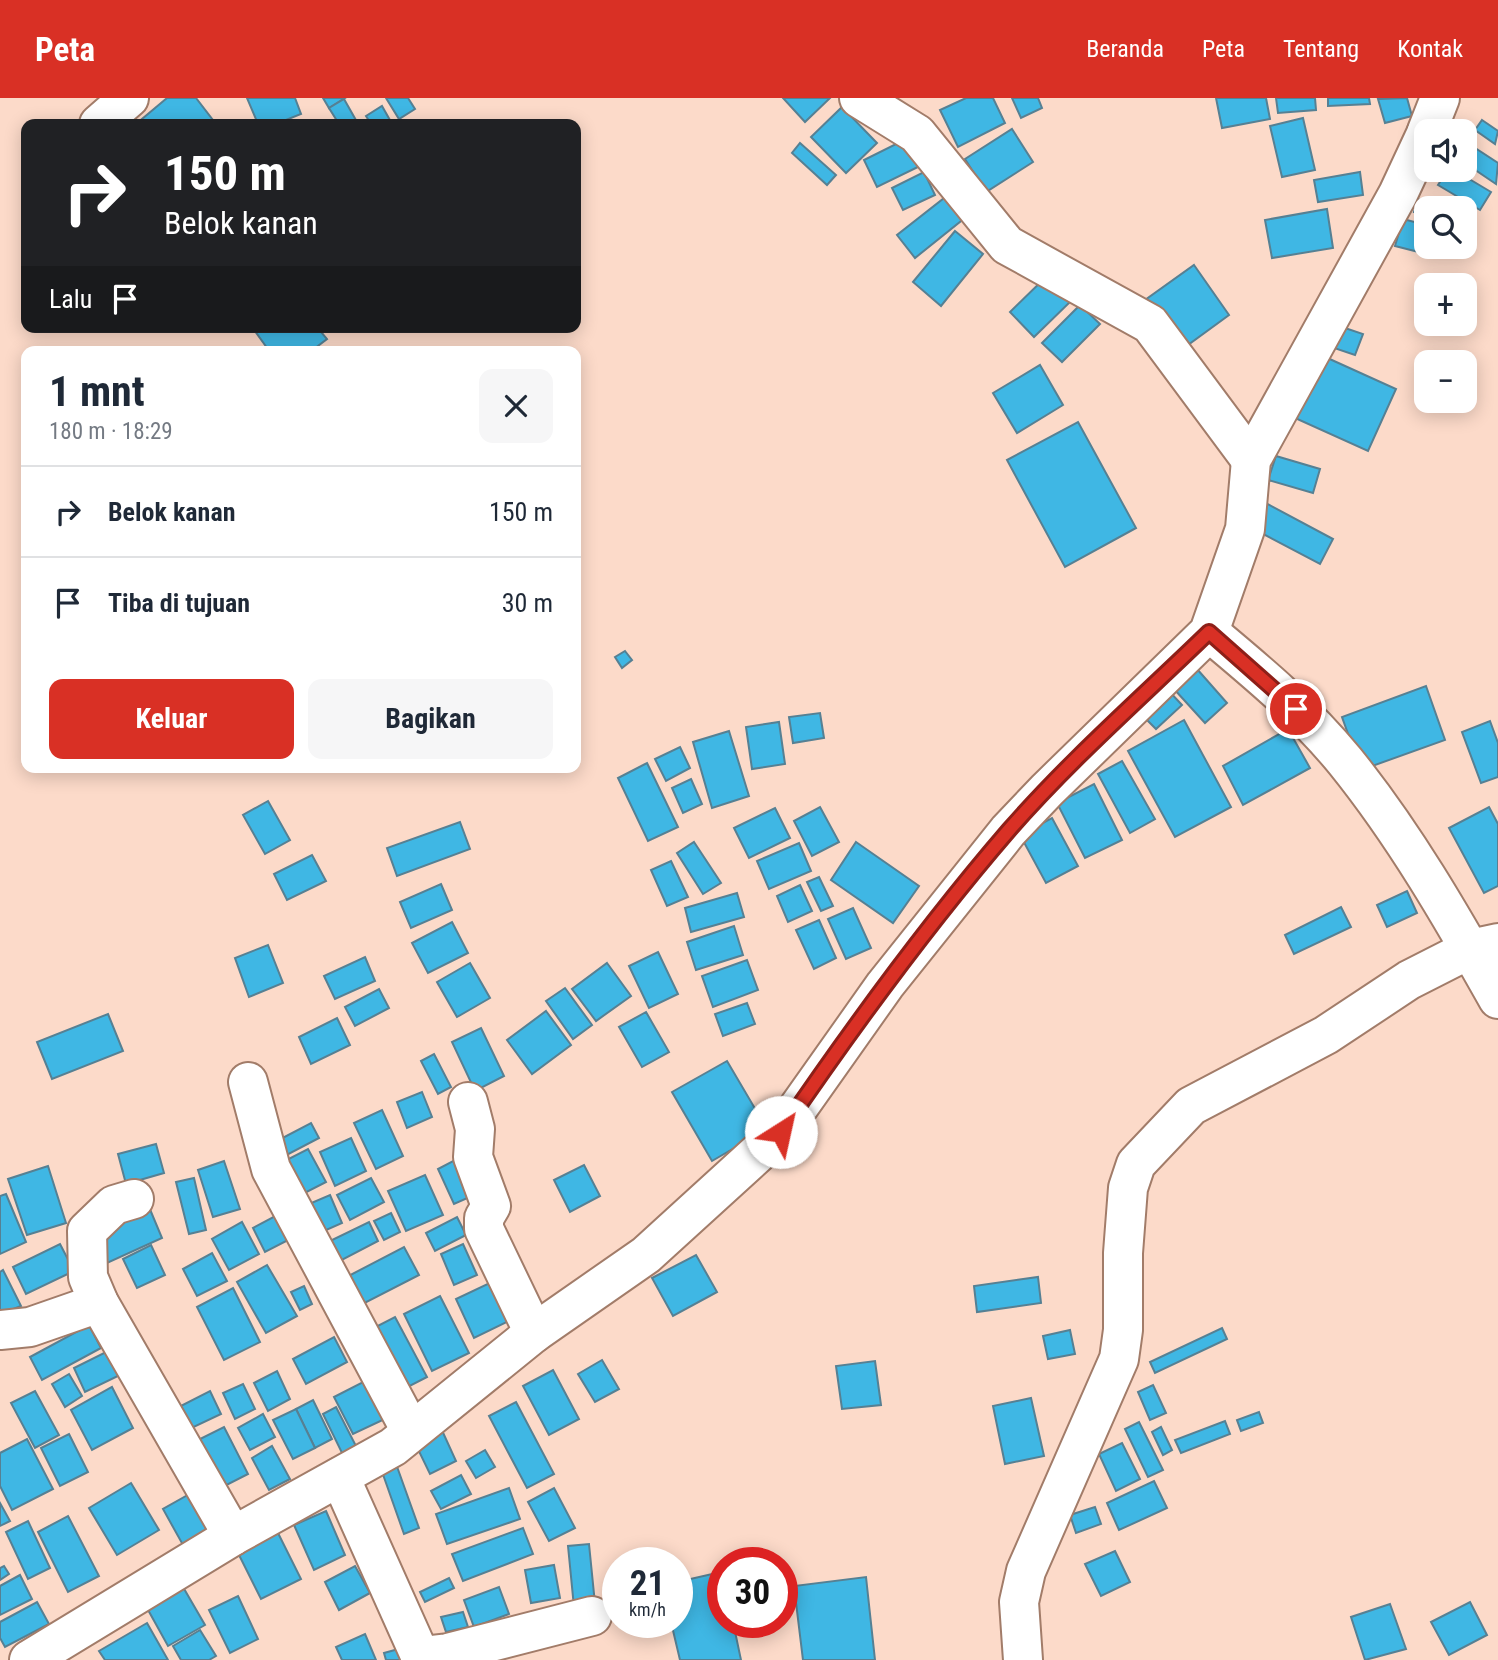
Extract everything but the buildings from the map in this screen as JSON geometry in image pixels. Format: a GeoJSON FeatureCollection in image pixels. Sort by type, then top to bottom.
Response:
{"type":"FeatureCollection","features":[{"type":"Feature","properties":{"kind":"street"},"geometry":{"type":"LineString","coordinates":[[105,119],[128,98]]}},
{"type":"Feature","properties":{"kind":"street"},"geometry":{"type":"LineString","coordinates":[[859,98],[917,134],[1007,245],[1150,324],[1251,460]]}},
{"type":"Feature","properties":{"kind":"street"},"geometry":{"type":"LineString","coordinates":[[1432,119],[1440,98]]}},
{"type":"Feature","properties":{"kind":"street"},"geometry":{"type":"LineString","coordinates":[[29,1660],[233,1536],[393,1447],[534,1333],[646,1255],[781,1132],[885,985],[1008,831],[1209,632],[1245,529],[1251,460],[1398,194],[1414,160]]}},
{"type":"Feature","properties":{"kind":"street"},"geometry":{"type":"LineString","coordinates":[[1209,632],[1285,697],[1344,760],[1439,895],[1484,946],[1498,999]]}},
{"type":"Feature","properties":{"kind":"street"},"geometry":{"type":"LineString","coordinates":[[1023,1660],[1019,1602],[1026,1571],[1119,1359],[1128,1188],[1136,1164],[1191,1106],[1326,1035],[1409,980],[1484,946]]}},
{"type":"Feature","properties":{"kind":"street"},"geometry":{"type":"LineString","coordinates":[[248,1082],[271,1169],[411,1431]]}},
{"type":"Feature","properties":{"kind":"street"},"geometry":{"type":"LineString","coordinates":[[468,1102],[475,1136],[473,1157],[491,1206],[483,1221],[484,1229],[534,1333]]}},
{"type":"Feature","properties":{"kind":"street"},"geometry":{"type":"LineString","coordinates":[[134,1199],[114,1205],[87,1231],[88,1277],[99,1303],[233,1536]]}},
{"type":"Feature","properties":{"kind":"street"},"geometry":{"type":"LineString","coordinates":[[0,1330],[30,1327],[99,1303]]}},
{"type":"Feature","properties":{"kind":"street"},"geometry":{"type":"LineString","coordinates":[[340,1477],[422,1658],[592,1616]]}},
{"type":"Feature","properties":{"kind":"route"},"geometry":{"type":"LineString","coordinates":[[781,1132],[885,985],[1008,831],[1209,632],[1296,709]]}}]}
